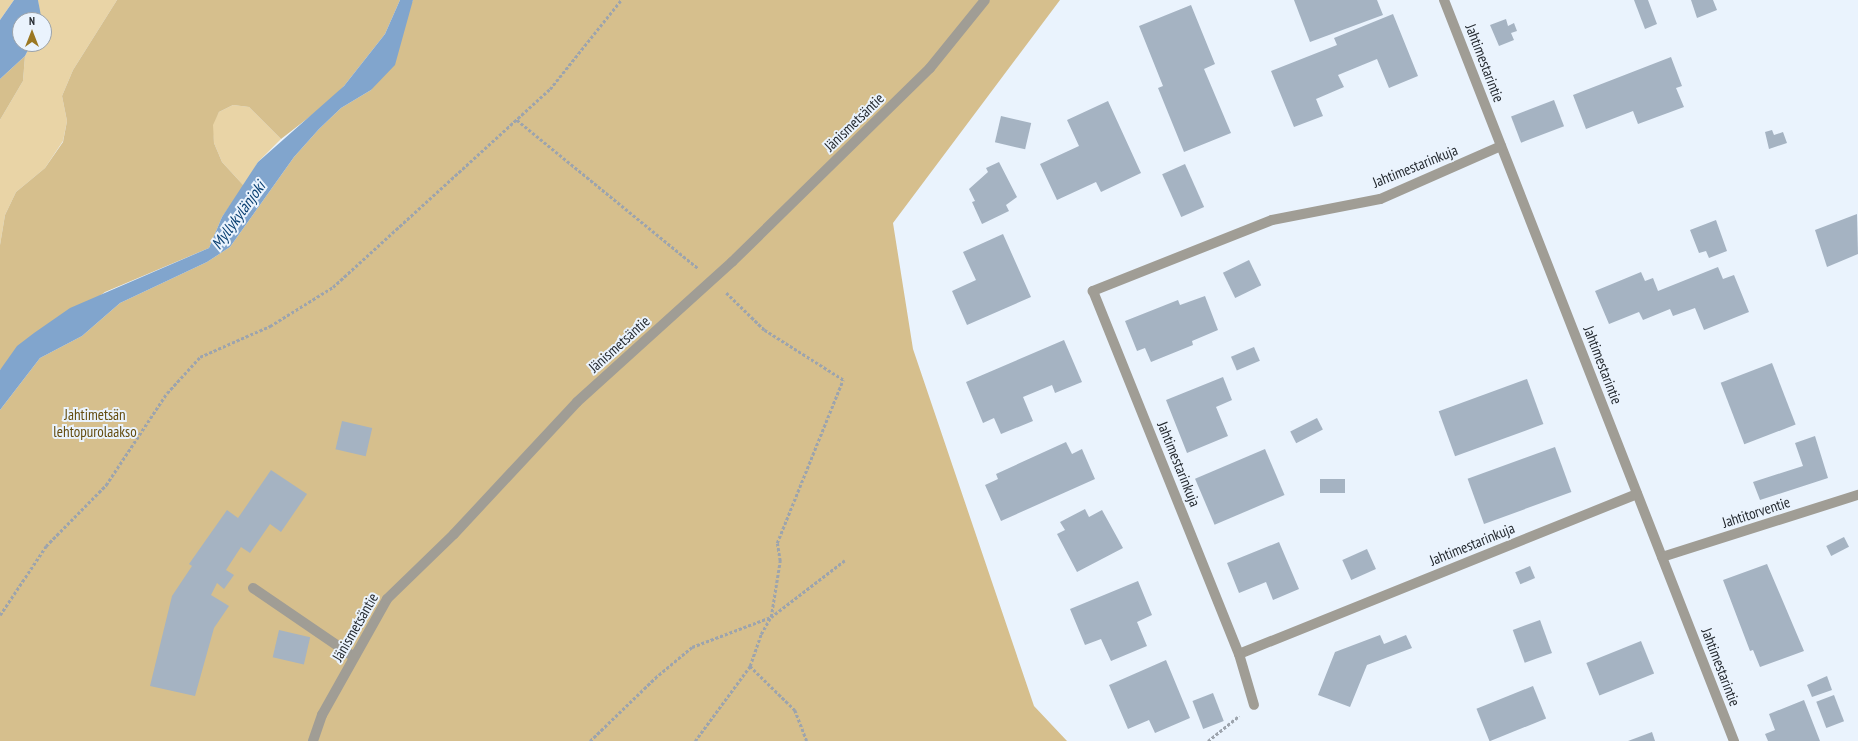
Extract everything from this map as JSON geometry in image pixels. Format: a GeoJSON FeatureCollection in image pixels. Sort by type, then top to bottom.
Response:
{"type":"FeatureCollection","features":[{"type":"Feature","properties":{"kind":"street","name":"Jänismetsäntie"},"geometry":{"type":"LineString","coordinates":[[313,741],[322,715],[387,599],[454,534],[577,402],[712,280],[930,68],[985,0]]}},
{"type":"Feature","properties":{"kind":"street","name":"Jahtimestarintie"},"geometry":{"type":"LineString","coordinates":[[1444,0],[1734,741]]}},
{"type":"Feature","properties":{"kind":"street","name":"Jahtimestarinkuja"},"geometry":{"type":"LineString","coordinates":[[1501,146],[1380,199],[1272,220],[1093,291],[1239,654],[1637,494]]}},
{"type":"Feature","properties":{"kind":"street","name":"Jahtitorventie"},"geometry":{"type":"LineString","coordinates":[[1662,557],[1858,495]]}},
{"type":"Feature","properties":{"kind":"street"},"geometry":{"type":"LineString","coordinates":[[253,588],[354,657]]}},
{"type":"Feature","properties":{"kind":"street"},"geometry":{"type":"LineString","coordinates":[[1239,654],[1254,705]]}},
{"type":"Feature","properties":{"kind":"path"},"geometry":{"type":"LineString","coordinates":[[0,615],[46,546],[106,485],[167,393],[200,357],[270,326],[333,287],[550,89],[621,0]]}},
{"type":"Feature","properties":{"kind":"path"},"geometry":{"type":"LineString","coordinates":[[517,120],[712,280],[764,330],[843,380],[777,543],[780,561],[771,617],[761,634],[750,666],[695,741]]}},
{"type":"Feature","properties":{"kind":"path"},"geometry":{"type":"LineString","coordinates":[[590,741],[655,678],[692,647],[771,617],[845,560]]}},
{"type":"Feature","properties":{"kind":"path"},"geometry":{"type":"LineString","coordinates":[[750,666],[795,710],[807,741]]}},
{"type":"Feature","properties":{"kind":"path"},"geometry":{"type":"LineString","coordinates":[[1208,741],[1254,705]]}},
{"type":"Feature","properties":{"kind":"shaded area"},"geometry":{"type":"Polygon","coordinates":[[[0,0],[14,0],[0,20],[0,0]]]}},
{"type":"Feature","properties":{"kind":"shaded area"},"geometry":{"type":"Polygon","coordinates":[[[38,0],[117,0],[73,70],[62,96],[67,121],[63,141],[45,168],[16,192],[5,215],[0,245],[0,120],[23,81],[25,56],[27,52],[52,52],[52,12],[39,12],[38,0]]]}},
{"type":"Feature","properties":{"kind":"shaded area"},"geometry":{"type":"Polygon","coordinates":[[[233,105],[249,107],[281,139],[258,162],[244,186],[222,162],[214,143],[212,125],[219,112],[233,105]]]}},
{"type":"Feature","properties":{"kind":"green space"},"geometry":{"type":"Polygon","coordinates":[[[117,0],[400,0],[385,34],[344,86],[330,101],[281,139],[249,107],[233,105],[219,112],[213,125],[214,143],[222,162],[244,186],[222,217],[209,248],[105,292],[0,370],[0,245],[5,215],[16,192],[45,168],[63,142],[67,121],[62,96],[73,70],[117,0]]]}},
{"type":"Feature","properties":{"kind":"green space","name":"Jahtimetsän lehtopurolaakso"},"geometry":{"type":"Polygon","coordinates":[[[413,0],[1060,0],[893,223],[913,349],[1034,706],[1067,741],[0,741],[0,410],[40,358],[82,336],[120,303],[207,262],[230,247],[294,157],[319,129],[341,108],[371,90],[413,0]]]}},
{"type":"Feature","properties":{"kind":"green space"},"geometry":{"type":"Polygon","coordinates":[[[25,56],[23,81],[0,120],[0,79],[25,56]]]}},
{"type":"Feature","properties":{"kind":"water"},"geometry":{"type":"Polygon","coordinates":[[[14,0],[38,0],[40,12],[12,12],[12,52],[27,52],[25,56],[0,79],[0,20],[14,0]]]}},
{"type":"Feature","properties":{"kind":"water","name":"Myllykylänjoki"},"geometry":{"type":"Polygon","coordinates":[[[400,0],[413,0],[395,65],[371,90],[341,108],[319,129],[294,157],[230,247],[207,262],[120,303],[82,336],[40,358],[0,410],[0,370],[17,346],[70,308],[209,248],[222,217],[258,162],[344,86],[385,34],[400,0]]]}},
{"type":"Feature","properties":{"kind":"building"},"geometry":{"type":"Polygon","coordinates":[[[1294,0],[1377,0],[1383,15],[1310,42],[1294,0]]]}},
{"type":"Feature","properties":{"kind":"building"},"geometry":{"type":"Polygon","coordinates":[[[1634,0],[1648,0],[1657,24],[1645,29],[1634,0]]]}},
{"type":"Feature","properties":{"kind":"building"},"geometry":{"type":"Polygon","coordinates":[[[1691,0],[1713,0],[1717,10],[1697,18],[1691,0]]]}},
{"type":"Feature","properties":{"kind":"building"},"geometry":{"type":"Polygon","coordinates":[[[1191,5],[1215,64],[1204,69],[1231,133],[1184,152],[1158,88],[1163,86],[1139,26],[1191,5]]]}},
{"type":"Feature","properties":{"kind":"building"},"geometry":{"type":"Polygon","coordinates":[[[1393,14],[1418,76],[1389,88],[1377,59],[1338,75],[1344,87],[1316,99],[1323,116],[1294,127],[1271,71],[1337,45],[1334,38],[1393,14]]]}},
{"type":"Feature","properties":{"kind":"building"},"geometry":{"type":"Polygon","coordinates":[[[1506,19],[1508,26],[1514,23],[1517,31],[1511,33],[1514,40],[1499,46],[1490,25],[1506,19]]]}},
{"type":"Feature","properties":{"kind":"building"},"geometry":{"type":"Polygon","coordinates":[[[1671,57],[1682,86],[1676,88],[1684,107],[1638,124],[1633,111],[1586,129],[1573,95],[1671,57]]]}},
{"type":"Feature","properties":{"kind":"building"},"geometry":{"type":"Polygon","coordinates":[[[1554,100],[1564,126],[1521,143],[1511,116],[1554,100]]]}},
{"type":"Feature","properties":{"kind":"building"},"geometry":{"type":"Polygon","coordinates":[[[1108,101],[1141,173],[1101,192],[1096,182],[1057,200],[1040,164],[1079,146],[1067,120],[1108,101]]]}},
{"type":"Feature","properties":{"kind":"building"},"geometry":{"type":"Polygon","coordinates":[[[1001,116],[1031,123],[1025,149],[995,142],[1001,116]]]}},
{"type":"Feature","properties":{"kind":"building"},"geometry":{"type":"Polygon","coordinates":[[[1772,130],[1774,135],[1783,132],[1787,143],[1769,149],[1765,132],[1772,130]]]}},
{"type":"Feature","properties":{"kind":"building"},"geometry":{"type":"Polygon","coordinates":[[[999,162],[1017,197],[1006,205],[1009,211],[982,224],[972,202],[975,201],[969,189],[988,172],[986,168],[999,162]]]}},
{"type":"Feature","properties":{"kind":"building"},"geometry":{"type":"Polygon","coordinates":[[[1185,164],[1204,207],[1181,217],[1162,174],[1185,164]]]}},
{"type":"Feature","properties":{"kind":"building"},"geometry":{"type":"Polygon","coordinates":[[[1857,214],[1858,254],[1827,267],[1815,230],[1857,214]]]}},
{"type":"Feature","properties":{"kind":"building"},"geometry":{"type":"Polygon","coordinates":[[[1716,220],[1727,251],[1709,258],[1706,251],[1699,253],[1690,230],[1716,220]]]}},
{"type":"Feature","properties":{"kind":"building"},"geometry":{"type":"Polygon","coordinates":[[[1003,234],[1031,297],[967,325],[952,291],[976,280],[963,252],[1003,234]]]}},
{"type":"Feature","properties":{"kind":"building"},"geometry":{"type":"Polygon","coordinates":[[[1249,260],[1261,285],[1235,298],[1223,273],[1249,260]]]}},
{"type":"Feature","properties":{"kind":"building"},"geometry":{"type":"Polygon","coordinates":[[[1718,267],[1723,279],[1734,275],[1749,312],[1704,330],[1695,308],[1673,316],[1670,309],[1643,320],[1639,312],[1609,324],[1595,291],[1641,272],[1645,281],[1653,278],[1658,291],[1718,267]]]}},
{"type":"Feature","properties":{"kind":"building"},"geometry":{"type":"Polygon","coordinates":[[[1205,296],[1218,330],[1192,341],[1193,345],[1151,362],[1145,348],[1137,351],[1125,321],[1178,300],[1180,305],[1205,296]]]}},
{"type":"Feature","properties":{"kind":"building"},"geometry":{"type":"Polygon","coordinates":[[[1064,340],[1082,382],[1055,393],[1052,385],[1023,397],[1033,421],[1001,434],[994,418],[983,423],[966,382],[1064,340]]]}},
{"type":"Feature","properties":{"kind":"building"},"geometry":{"type":"Polygon","coordinates":[[[1254,347],[1260,361],[1237,371],[1231,357],[1254,347]]]}},
{"type":"Feature","properties":{"kind":"building"},"geometry":{"type":"Polygon","coordinates":[[[1772,363],[1796,425],[1744,444],[1721,383],[1772,363]]]}},
{"type":"Feature","properties":{"kind":"building"},"geometry":{"type":"Polygon","coordinates":[[[1223,377],[1232,400],[1216,407],[1228,436],[1187,453],[1166,400],[1223,377]]]}},
{"type":"Feature","properties":{"kind":"building"},"geometry":{"type":"Polygon","coordinates":[[[1527,379],[1543,424],[1455,456],[1439,411],[1527,379]]]}},
{"type":"Feature","properties":{"kind":"building"},"geometry":{"type":"Polygon","coordinates":[[[1317,418],[1323,430],[1296,443],[1290,432],[1317,418]]]}},
{"type":"Feature","properties":{"kind":"building"},"geometry":{"type":"Polygon","coordinates":[[[342,421],[372,428],[366,456],[335,449],[342,421]]]}},
{"type":"Feature","properties":{"kind":"building"},"geometry":{"type":"Polygon","coordinates":[[[1815,436],[1828,478],[1760,500],[1753,482],[1803,466],[1795,443],[1815,436]]]}},
{"type":"Feature","properties":{"kind":"building"},"geometry":{"type":"Polygon","coordinates":[[[1066,442],[1072,454],[1082,449],[1095,479],[1001,521],[985,485],[998,479],[996,474],[1066,442]]]}},
{"type":"Feature","properties":{"kind":"building"},"geometry":{"type":"Polygon","coordinates":[[[1555,447],[1571,492],[1484,524],[1468,479],[1555,447]]]}},
{"type":"Feature","properties":{"kind":"building"},"geometry":{"type":"Polygon","coordinates":[[[1265,449],[1285,495],[1215,525],[1195,479],[1265,449]]]}},
{"type":"Feature","properties":{"kind":"building"},"geometry":{"type":"Polygon","coordinates":[[[271,470],[307,494],[281,532],[270,524],[250,553],[241,547],[226,570],[234,575],[224,589],[217,583],[211,595],[229,606],[214,628],[195,696],[150,686],[172,596],[192,566],[189,564],[227,510],[238,518],[271,470]]]}},
{"type":"Feature","properties":{"kind":"building"},"geometry":{"type":"Polygon","coordinates":[[[1320,479],[1345,479],[1345,493],[1320,493],[1320,479]]]}},
{"type":"Feature","properties":{"kind":"building"},"geometry":{"type":"Polygon","coordinates":[[[1085,509],[1089,517],[1102,510],[1123,548],[1077,572],[1057,534],[1065,530],[1060,522],[1085,509]]]}},
{"type":"Feature","properties":{"kind":"building"},"geometry":{"type":"Polygon","coordinates":[[[1844,537],[1849,547],[1831,556],[1826,546],[1844,537]]]}},
{"type":"Feature","properties":{"kind":"building"},"geometry":{"type":"Polygon","coordinates":[[[1279,542],[1299,589],[1273,600],[1266,582],[1239,593],[1227,563],[1279,542]]]}},
{"type":"Feature","properties":{"kind":"building"},"geometry":{"type":"Polygon","coordinates":[[[1367,549],[1376,569],[1351,580],[1342,560],[1367,549]]]}},
{"type":"Feature","properties":{"kind":"building"},"geometry":{"type":"Polygon","coordinates":[[[1767,564],[1804,651],[1760,667],[1753,650],[1750,651],[1723,580],[1767,564]]]}},
{"type":"Feature","properties":{"kind":"building"},"geometry":{"type":"Polygon","coordinates":[[[1530,566],[1535,578],[1520,584],[1515,572],[1530,566]]]}},
{"type":"Feature","properties":{"kind":"building"},"geometry":{"type":"Polygon","coordinates":[[[1138,581],[1152,615],[1137,622],[1147,646],[1111,661],[1101,639],[1085,645],[1070,609],[1138,581]]]}},
{"type":"Feature","properties":{"kind":"building"},"geometry":{"type":"Polygon","coordinates":[[[1540,620],[1552,653],[1525,663],[1513,630],[1540,620]]]}},
{"type":"Feature","properties":{"kind":"building"},"geometry":{"type":"Polygon","coordinates":[[[279,630],[310,637],[304,664],[273,657],[279,630]]]}},
{"type":"Feature","properties":{"kind":"building"},"geometry":{"type":"Polygon","coordinates":[[[1380,635],[1384,644],[1406,635],[1412,648],[1367,665],[1350,707],[1318,695],[1335,652],[1380,635]]]}},
{"type":"Feature","properties":{"kind":"building"},"geometry":{"type":"Polygon","coordinates":[[[1641,641],[1654,673],[1599,696],[1586,663],[1641,641]]]}},
{"type":"Feature","properties":{"kind":"building"},"geometry":{"type":"Polygon","coordinates":[[[1166,660],[1190,718],[1155,733],[1149,720],[1128,729],[1109,685],[1166,660]]]}},
{"type":"Feature","properties":{"kind":"building"},"geometry":{"type":"Polygon","coordinates":[[[1827,676],[1832,690],[1812,697],[1807,685],[1827,676]]]}},
{"type":"Feature","properties":{"kind":"building"},"geometry":{"type":"Polygon","coordinates":[[[1533,686],[1546,718],[1489,741],[1476,709],[1533,686]]]}},
{"type":"Feature","properties":{"kind":"building"},"geometry":{"type":"Polygon","coordinates":[[[1213,693],[1224,721],[1203,729],[1192,701],[1213,693]]]}},
{"type":"Feature","properties":{"kind":"building"},"geometry":{"type":"Polygon","coordinates":[[[1834,695],[1844,721],[1826,728],[1816,702],[1834,695]]]}},
{"type":"Feature","properties":{"kind":"building"},"geometry":{"type":"Polygon","coordinates":[[[1804,700],[1820,741],[1768,741],[1765,734],[1775,730],[1769,714],[1804,700]]]}},
{"type":"Feature","properties":{"kind":"building"},"geometry":{"type":"Polygon","coordinates":[[[1652,732],[1655,741],[1628,741],[1652,732]]]}}]}
